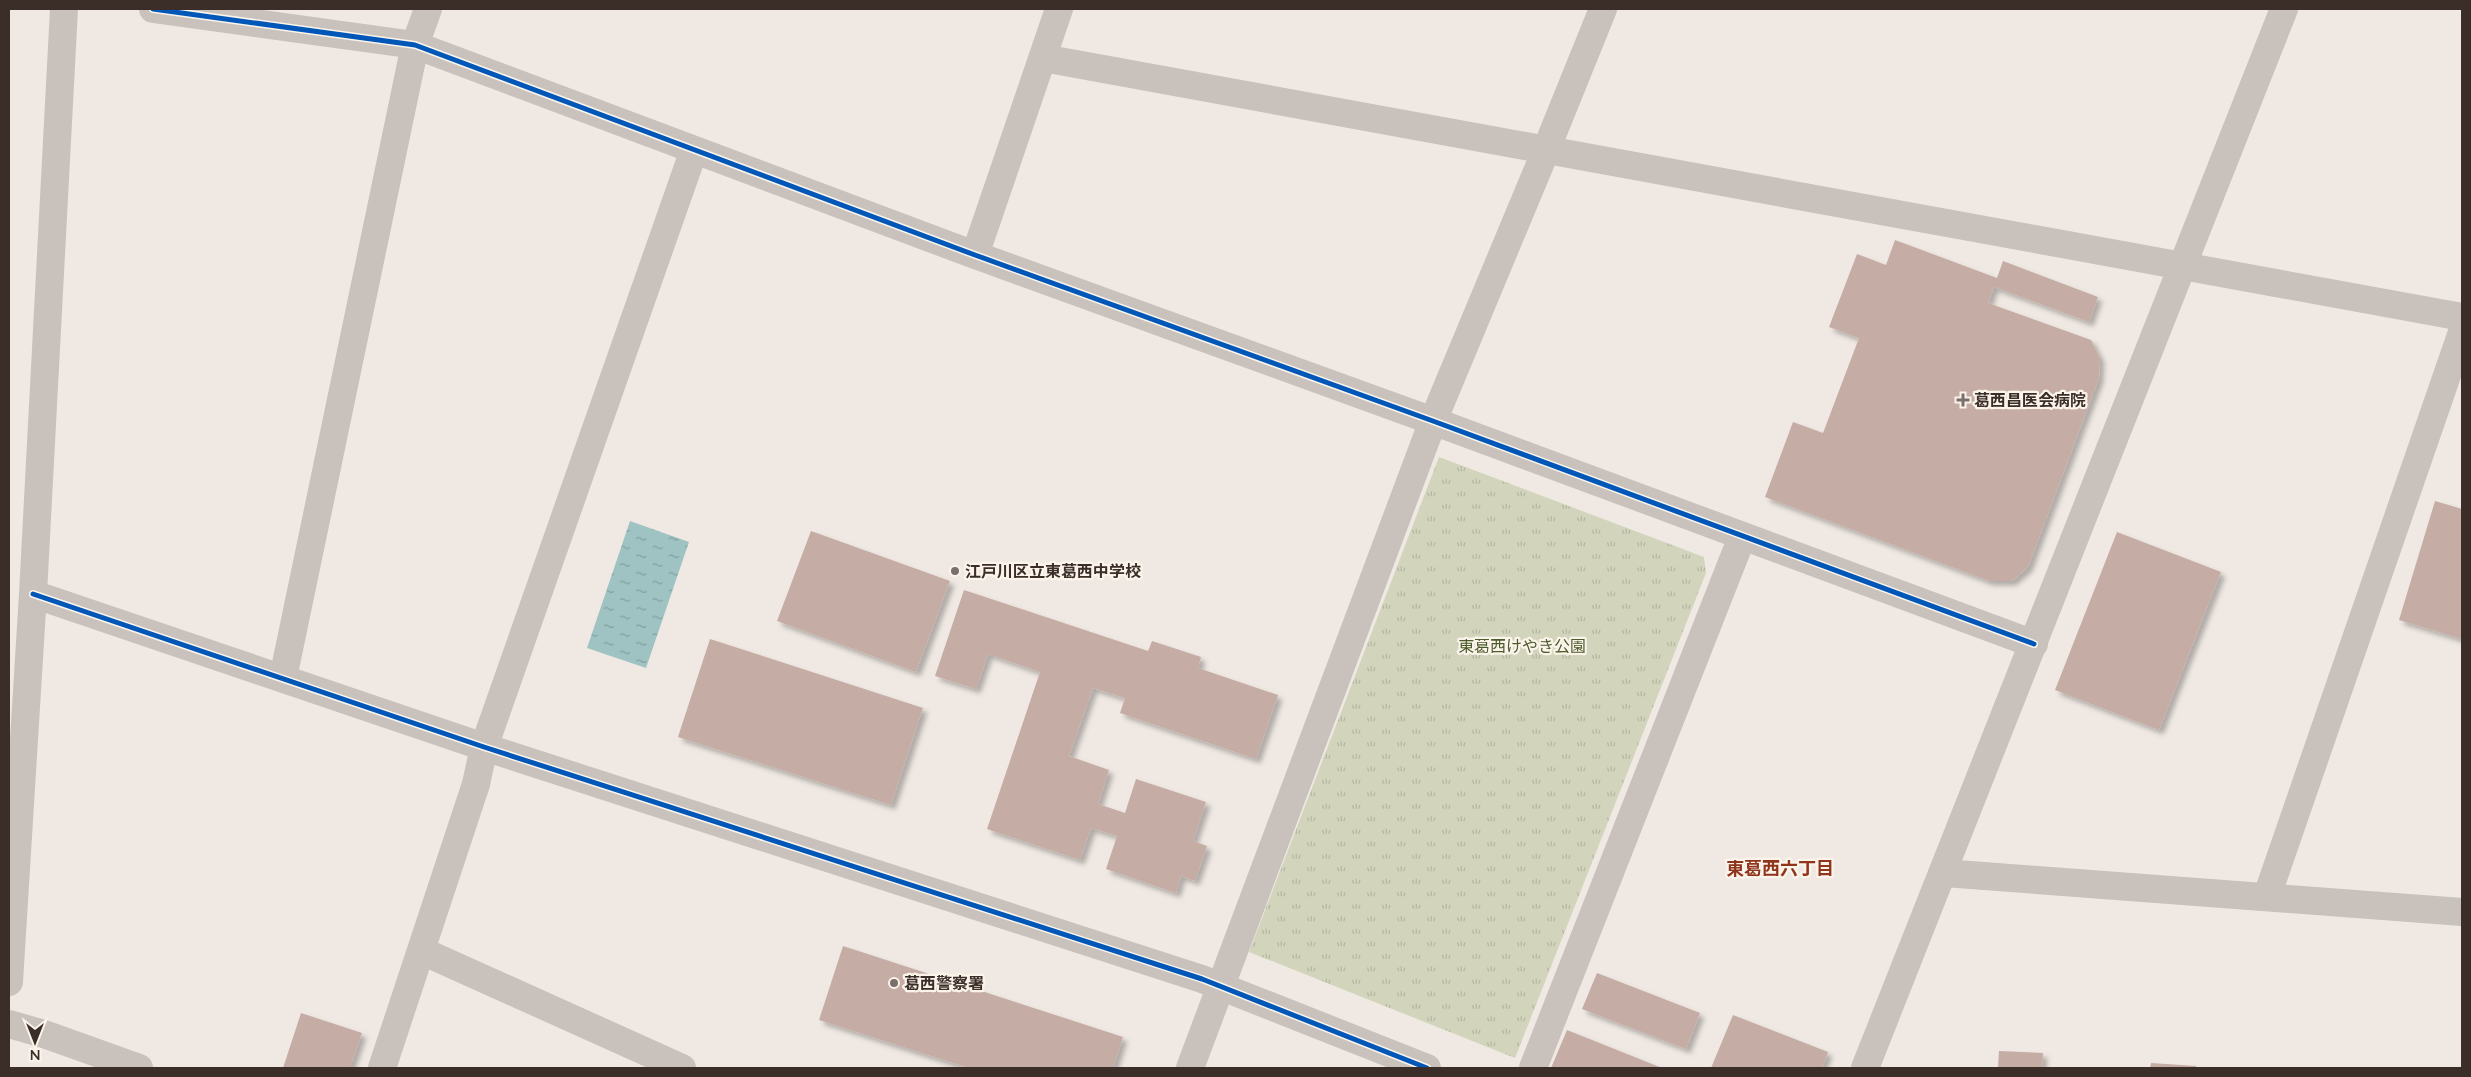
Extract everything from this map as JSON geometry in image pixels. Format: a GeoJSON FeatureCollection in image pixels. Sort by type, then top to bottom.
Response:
{"type":"FeatureCollection","features":[{"type":"Feature","properties":{"kind":"street"},"geometry":{"type":"LineString","coordinates":[[9,982],[33,594],[64,9]]}},
{"type":"Feature","properties":{"kind":"street"},"geometry":{"type":"LineString","coordinates":[[153,9],[415,45],[976,255],[1433,421],[2034,644]]}},
{"type":"Feature","properties":{"kind":"street"},"geometry":{"type":"LineString","coordinates":[[283,678],[415,45],[428,9]]}},
{"type":"Feature","properties":{"kind":"street"},"geometry":{"type":"LineString","coordinates":[[976,255],[1060,9]]}},
{"type":"Feature","properties":{"kind":"street"},"geometry":{"type":"LineString","coordinates":[[1190,1068],[1433,421],[1603,9]]}},
{"type":"Feature","properties":{"kind":"street"},"geometry":{"type":"LineString","coordinates":[[1865,1068],[1944,873],[2284,9]]}},
{"type":"Feature","properties":{"kind":"street"},"geometry":{"type":"LineString","coordinates":[[1043,58],[2462,317]]}},
{"type":"Feature","properties":{"kind":"street"},"geometry":{"type":"LineString","coordinates":[[382,1068],[476,784],[484,747],[694,150]]}},
{"type":"Feature","properties":{"kind":"street"},"geometry":{"type":"LineString","coordinates":[[2267,896],[2462,332]]}},
{"type":"Feature","properties":{"kind":"street"},"geometry":{"type":"LineString","coordinates":[[1533,1068],[1742,537]]}},
{"type":"Feature","properties":{"kind":"street"},"geometry":{"type":"LineString","coordinates":[[33,594],[484,747],[1222,987],[1427,1068]]}},
{"type":"Feature","properties":{"kind":"street"},"geometry":{"type":"LineString","coordinates":[[1944,873],[2462,912]]}},
{"type":"Feature","properties":{"kind":"street"},"geometry":{"type":"LineString","coordinates":[[422,951],[682,1068]]}},
{"type":"Feature","properties":{"kind":"street"},"geometry":{"type":"LineString","coordinates":[[9,1024],[44,1034],[139,1068]]}},
{"type":"Feature","properties":{"kind":"green space","name":"東葛西けやき公園"},"geometry":{"type":"Polygon","coordinates":[[[1439,457],[1704,557],[1706,573],[1515,1058],[1249,952],[1439,457]]]}},
{"type":"Feature","properties":{"kind":"water"},"geometry":{"type":"Polygon","coordinates":[[[630,521],[689,542],[646,668],[587,648],[630,521]]]}},
{"type":"Feature","properties":{"kind":"building","name":"葛西昌医会病院"},"geometry":{"type":"Polygon","coordinates":[[[1895,240],[1997,278],[2003,261],[2098,297],[2089,322],[1994,287],[1988,303],[2091,340],[2100,358],[2099,378],[2028,567],[2012,581],[1989,581],[1765,497],[1793,422],[1823,433],[1859,338],[1829,327],[1857,254],[1886,265],[1895,240]]]}},
{"type":"Feature","properties":{"kind":"building"},"geometry":{"type":"Polygon","coordinates":[[[2435,501],[2462,509],[2462,639],[2399,620],[2435,501]]]}},
{"type":"Feature","properties":{"kind":"building"},"geometry":{"type":"Polygon","coordinates":[[[811,531],[950,581],[916,672],[777,621],[811,531]]]}},
{"type":"Feature","properties":{"kind":"building"},"geometry":{"type":"Polygon","coordinates":[[[2117,532],[2221,572],[2159,730],[2055,690],[2117,532]]]}},
{"type":"Feature","properties":{"kind":"building"},"geometry":{"type":"Polygon","coordinates":[[[964,590],[1148,651],[1152,641],[1201,657],[1198,668],[1278,695],[1256,759],[1120,713],[1125,698],[1093,688],[1069,756],[1109,770],[1098,804],[1125,813],[1136,779],[1206,802],[1193,841],[1207,846],[1195,881],[1181,876],[1176,893],[1106,869],[1117,836],[1091,828],[1080,860],[987,829],[1040,672],[988,654],[976,689],[935,676],[964,590]]]}},
{"type":"Feature","properties":{"kind":"building"},"geometry":{"type":"Polygon","coordinates":[[[710,639],[923,708],[891,805],[678,737],[710,639]]]}},
{"type":"Feature","properties":{"kind":"building","name":"葛西警察署"},"geometry":{"type":"Polygon","coordinates":[[[843,946],[1123,1037],[1113,1068],[969,1068],[819,1020],[843,946]]]}},
{"type":"Feature","properties":{"kind":"building"},"geometry":{"type":"Polygon","coordinates":[[[1597,973],[1700,1013],[1686,1049],[1582,1009],[1597,973]]]}},
{"type":"Feature","properties":{"kind":"building"},"geometry":{"type":"Polygon","coordinates":[[[301,1013],[362,1033],[350,1068],[283,1068],[301,1013]]]}},
{"type":"Feature","properties":{"kind":"building"},"geometry":{"type":"Polygon","coordinates":[[[1733,1015],[1828,1052],[1822,1068],[1711,1068],[1733,1015]]]}},
{"type":"Feature","properties":{"kind":"building"},"geometry":{"type":"Polygon","coordinates":[[[1567,1030],[1662,1068],[1551,1068],[1567,1030]]]}},
{"type":"Feature","properties":{"kind":"building"},"geometry":{"type":"Polygon","coordinates":[[[1999,1051],[2043,1053],[2042,1068],[1998,1068],[1999,1051]]]}},
{"type":"Feature","properties":{"kind":"building"},"geometry":{"type":"Polygon","coordinates":[[[2151,1063],[2196,1066],[2196,1068],[2150,1068],[2151,1063]]]}},
{"type":"Feature","properties":{"kind":"cycle path"},"geometry":{"type":"LineString","coordinates":[[153,9],[415,45],[975,255],[1433,421],[2034,644]]}},
{"type":"Feature","properties":{"kind":"cycle path"},"geometry":{"type":"LineString","coordinates":[[33,594],[484,747],[1202,979],[1427,1068]]}},
{"type":"Feature","properties":{"kind":"place","name":"葛西昌医会病院"},"geometry":{"type":"Point","coordinates":[1963,400]}},
{"type":"Feature","properties":{"kind":"place","name":"江戸川区立東葛西中学校"},"geometry":{"type":"Point","coordinates":[955,571]}},
{"type":"Feature","properties":{"kind":"place","name":"葛西警察署"},"geometry":{"type":"Point","coordinates":[894,983]}},
{"type":"Feature","properties":{"kind":"district","name":"東葛西六丁目"},"geometry":{"type":"Point","coordinates":[1780,869]}}]}
